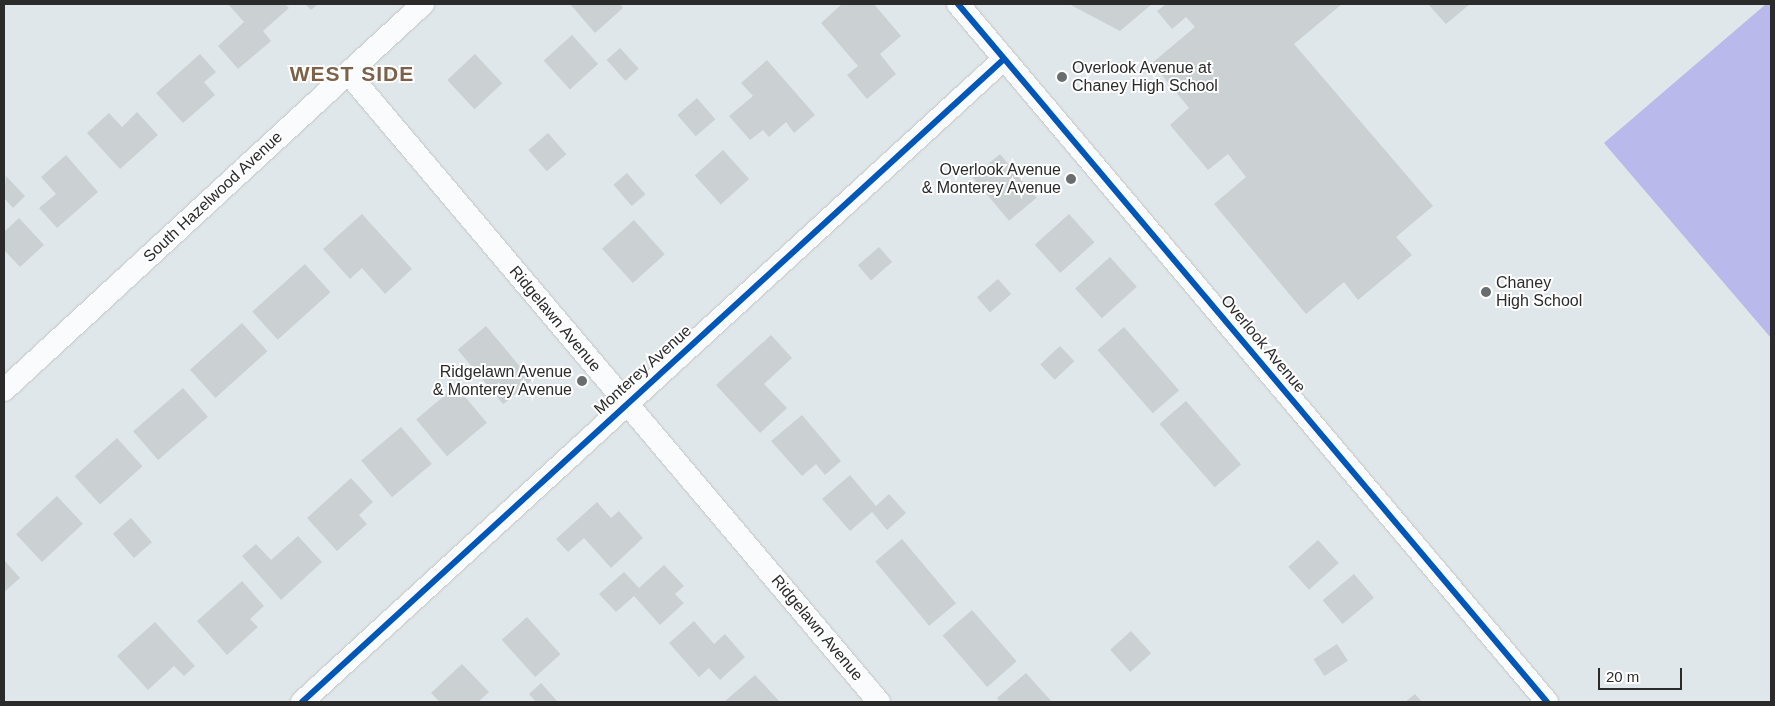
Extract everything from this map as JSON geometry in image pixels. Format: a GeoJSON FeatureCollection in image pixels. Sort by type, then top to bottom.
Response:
{"type":"FeatureCollection","features":[{"type":"Feature","properties":{"kind":"street","name":"South Hazelwood Avenue"},"geometry":{"type":"LineString","coordinates":[[4,390],[423,4]]}},
{"type":"Feature","properties":{"kind":"street","name":"Overlook Avenue"},"geometry":{"type":"LineString","coordinates":[[958,4],[1547,702]]}},
{"type":"Feature","properties":{"kind":"street","name":"Monterey Avenue"},"geometry":{"type":"LineString","coordinates":[[302,702],[1004,59]]}},
{"type":"Feature","properties":{"kind":"street","name":"Ridgelawn Avenue"},"geometry":{"type":"LineString","coordinates":[[348,73],[879,702]]}},
{"type":"Feature","properties":{"kind":"shaded area"},"geometry":{"type":"Polygon","coordinates":[[[1766,4],[1771,4],[1771,338],[1604,143],[1766,4]]]}},
{"type":"Feature","properties":{"kind":"building"},"geometry":{"type":"Polygon","coordinates":[[[228,4],[285,4],[289,8],[263,31],[271,41],[238,69],[218,46],[244,22],[228,4]]]}},
{"type":"Feature","properties":{"kind":"building"},"geometry":{"type":"Polygon","coordinates":[[[305,4],[318,4],[311,10],[305,4]]]}},
{"type":"Feature","properties":{"kind":"building"},"geometry":{"type":"Polygon","coordinates":[[[570,4],[620,4],[623,8],[595,33],[570,4]]]}},
{"type":"Feature","properties":{"kind":"building"},"geometry":{"type":"Polygon","coordinates":[[[842,4],[874,4],[901,36],[880,54],[896,74],[867,99],[847,75],[858,66],[821,23],[842,4]]]}},
{"type":"Feature","properties":{"kind":"building"},"geometry":{"type":"Polygon","coordinates":[[[1069,4],[1152,4],[1120,31],[1069,4]]]}},
{"type":"Feature","properties":{"kind":"building"},"geometry":{"type":"Polygon","coordinates":[[[1166,4],[1342,4],[1294,44],[1433,206],[1396,237],[1412,255],[1358,300],[1344,282],[1306,314],[1214,204],[1246,177],[1228,154],[1208,170],[1170,125],[1189,108],[1152,63],[1195,27],[1186,17],[1172,29],[1157,11],[1166,4]]]}},
{"type":"Feature","properties":{"kind":"building"},"geometry":{"type":"Polygon","coordinates":[[[1428,4],[1470,4],[1446,24],[1428,4]]]}},
{"type":"Feature","properties":{"kind":"building"},"geometry":{"type":"Polygon","coordinates":[[[572,35],[598,64],[570,89],[544,60],[572,35]]]}},
{"type":"Feature","properties":{"kind":"building"},"geometry":{"type":"Polygon","coordinates":[[[620,48],[639,69],[625,81],[607,60],[620,48]]]}},
{"type":"Feature","properties":{"kind":"building"},"geometry":{"type":"Polygon","coordinates":[[[200,54],[216,72],[204,82],[215,95],[183,123],[156,93],[200,54]]]}},
{"type":"Feature","properties":{"kind":"building"},"geometry":{"type":"Polygon","coordinates":[[[475,54],[502,83],[474,109],[447,80],[475,54]]]}},
{"type":"Feature","properties":{"kind":"building"},"geometry":{"type":"Polygon","coordinates":[[[767,60],[815,115],[794,133],[786,122],[769,137],[763,130],[750,140],[729,116],[753,96],[741,83],[767,60]]]}},
{"type":"Feature","properties":{"kind":"building"},"geometry":{"type":"Polygon","coordinates":[[[697,98],[715,119],[696,136],[677,115],[697,98]]]}},
{"type":"Feature","properties":{"kind":"building"},"geometry":{"type":"Polygon","coordinates":[[[137,112],[158,135],[120,169],[87,133],[109,113],[122,127],[137,112]]]}},
{"type":"Feature","properties":{"kind":"building"},"geometry":{"type":"Polygon","coordinates":[[[548,133],[566,154],[547,171],[528,150],[548,133]]]}},
{"type":"Feature","properties":{"kind":"building"},"geometry":{"type":"Polygon","coordinates":[[[723,150],[749,179],[721,204],[695,175],[723,150]]]}},
{"type":"Feature","properties":{"kind":"building"},"geometry":{"type":"Polygon","coordinates":[[[1000,154],[1037,198],[1009,221],[972,177],[1000,154]]]}},
{"type":"Feature","properties":{"kind":"building"},"geometry":{"type":"Polygon","coordinates":[[[66,155],[98,192],[57,228],[39,208],[56,194],[41,177],[66,155]]]}},
{"type":"Feature","properties":{"kind":"building"},"geometry":{"type":"Polygon","coordinates":[[[627,173],[645,194],[632,206],[613,185],[627,173]]]}},
{"type":"Feature","properties":{"kind":"building"},"geometry":{"type":"Polygon","coordinates":[[[6,176],[25,196],[13,208],[4,198],[6,176]]]}},
{"type":"Feature","properties":{"kind":"building"},"geometry":{"type":"Polygon","coordinates":[[[362,214],[412,269],[385,294],[362,268],[350,279],[323,249],[362,214]]]}},
{"type":"Feature","properties":{"kind":"building"},"geometry":{"type":"Polygon","coordinates":[[[1069,214],[1094,242],[1060,273],[1035,245],[1069,214]]]}},
{"type":"Feature","properties":{"kind":"building"},"geometry":{"type":"Polygon","coordinates":[[[19,218],[44,245],[20,267],[4,250],[4,232],[19,218]]]}},
{"type":"Feature","properties":{"kind":"building"},"geometry":{"type":"Polygon","coordinates":[[[634,220],[665,254],[633,283],[602,249],[634,220]]]}},
{"type":"Feature","properties":{"kind":"building"},"geometry":{"type":"Polygon","coordinates":[[[879,247],[892,262],[871,280],[858,265],[879,247]]]}},
{"type":"Feature","properties":{"kind":"building"},"geometry":{"type":"Polygon","coordinates":[[[1110,257],[1137,287],[1102,318],[1075,288],[1110,257]]]}},
{"type":"Feature","properties":{"kind":"building"},"geometry":{"type":"Polygon","coordinates":[[[305,264],[330,292],[278,340],[252,312],[305,264]]]}},
{"type":"Feature","properties":{"kind":"building"},"geometry":{"type":"Polygon","coordinates":[[[998,279],[1011,294],[990,312],[977,297],[998,279]]]}},
{"type":"Feature","properties":{"kind":"building"},"geometry":{"type":"Polygon","coordinates":[[[242,323],[267,351],[215,398],[190,370],[242,323]]]}},
{"type":"Feature","properties":{"kind":"building"},"geometry":{"type":"Polygon","coordinates":[[[486,326],[532,380],[503,404],[458,350],[486,326]]]}},
{"type":"Feature","properties":{"kind":"building"},"geometry":{"type":"Polygon","coordinates":[[[1124,327],[1179,390],[1153,413],[1098,350],[1124,327]]]}},
{"type":"Feature","properties":{"kind":"building"},"geometry":{"type":"Polygon","coordinates":[[[771,335],[792,358],[764,384],[787,408],[760,433],[716,385],[771,335]]]}},
{"type":"Feature","properties":{"kind":"building"},"geometry":{"type":"Polygon","coordinates":[[[1060,346],[1074,361],[1055,380],[1040,364],[1060,346]]]}},
{"type":"Feature","properties":{"kind":"building"},"geometry":{"type":"Polygon","coordinates":[[[456,386],[487,423],[447,456],[416,419],[456,386]]]}},
{"type":"Feature","properties":{"kind":"building"},"geometry":{"type":"Polygon","coordinates":[[[183,388],[208,417],[158,460],[133,431],[183,388]]]}},
{"type":"Feature","properties":{"kind":"building"},"geometry":{"type":"Polygon","coordinates":[[[1186,401],[1241,464],[1215,487],[1160,424],[1186,401]]]}},
{"type":"Feature","properties":{"kind":"building"},"geometry":{"type":"Polygon","coordinates":[[[802,415],[841,461],[825,475],[816,464],[802,476],[771,441],[802,415]]]}},
{"type":"Feature","properties":{"kind":"building"},"geometry":{"type":"Polygon","coordinates":[[[401,427],[432,464],[392,497],[361,460],[401,427]]]}},
{"type":"Feature","properties":{"kind":"building"},"geometry":{"type":"Polygon","coordinates":[[[117,438],[142,466],[100,504],[75,476],[117,438]]]}},
{"type":"Feature","properties":{"kind":"building"},"geometry":{"type":"Polygon","coordinates":[[[850,475],[876,506],[889,494],[906,513],[887,530],[872,512],[850,531],[822,499],[850,475]]]}},
{"type":"Feature","properties":{"kind":"building"},"geometry":{"type":"Polygon","coordinates":[[[351,478],[373,502],[359,515],[367,524],[337,551],[307,518],[351,478]]]}},
{"type":"Feature","properties":{"kind":"building"},"geometry":{"type":"Polygon","coordinates":[[[57,496],[83,524],[42,562],[16,534],[57,496]]]}},
{"type":"Feature","properties":{"kind":"building"},"geometry":{"type":"Polygon","coordinates":[[[597,502],[611,518],[619,511],[643,538],[611,568],[584,538],[568,552],[556,539],[597,502]]]}},
{"type":"Feature","properties":{"kind":"building"},"geometry":{"type":"Polygon","coordinates":[[[131,518],[152,542],[134,558],[113,534],[131,518]]]}},
{"type":"Feature","properties":{"kind":"building"},"geometry":{"type":"Polygon","coordinates":[[[298,536],[322,562],[281,600],[242,556],[256,544],[271,560],[298,536]]]}},
{"type":"Feature","properties":{"kind":"building"},"geometry":{"type":"Polygon","coordinates":[[[902,539],[956,603],[929,626],[875,561],[902,539]]]}},
{"type":"Feature","properties":{"kind":"building"},"geometry":{"type":"Polygon","coordinates":[[[1318,540],[1339,563],[1309,590],[1288,567],[1318,540]]]}},
{"type":"Feature","properties":{"kind":"building"},"geometry":{"type":"Polygon","coordinates":[[[4,560],[20,578],[4,592],[4,560]]]}},
{"type":"Feature","properties":{"kind":"building"},"geometry":{"type":"Polygon","coordinates":[[[664,565],[684,586],[675,594],[684,603],[660,625],[634,596],[616,612],[599,594],[624,572],[639,588],[664,565]]]}},
{"type":"Feature","properties":{"kind":"building"},"geometry":{"type":"Polygon","coordinates":[[[1354,574],[1374,598],[1343,624],[1323,600],[1354,574]]]}},
{"type":"Feature","properties":{"kind":"building"},"geometry":{"type":"Polygon","coordinates":[[[242,581],[264,606],[250,619],[258,627],[227,655],[197,621],[242,581]]]}},
{"type":"Feature","properties":{"kind":"building"},"geometry":{"type":"Polygon","coordinates":[[[972,610],[1017,661],[987,687],[943,636],[972,610]]]}},
{"type":"Feature","properties":{"kind":"building"},"geometry":{"type":"Polygon","coordinates":[[[527,617],[560,654],[535,677],[502,640],[527,617]]]}},
{"type":"Feature","properties":{"kind":"building"},"geometry":{"type":"Polygon","coordinates":[[[694,621],[714,644],[725,634],[745,657],[720,680],[709,668],[699,677],[669,643],[694,621]]]}},
{"type":"Feature","properties":{"kind":"building"},"geometry":{"type":"Polygon","coordinates":[[[155,622],[195,666],[184,676],[174,666],[148,690],[117,656],[155,622]]]}},
{"type":"Feature","properties":{"kind":"building"},"geometry":{"type":"Polygon","coordinates":[[[1131,631],[1151,653],[1130,672],[1110,650],[1131,631]]]}},
{"type":"Feature","properties":{"kind":"building"},"geometry":{"type":"Polygon","coordinates":[[[1337,644],[1348,661],[1324,676],[1314,659],[1337,644]]]}},
{"type":"Feature","properties":{"kind":"building"},"geometry":{"type":"Polygon","coordinates":[[[462,664],[489,692],[478,702],[440,702],[431,693],[462,664]]]}},
{"type":"Feature","properties":{"kind":"building"},"geometry":{"type":"Polygon","coordinates":[[[1026,673],[1052,702],[1000,702],[997,698],[1026,673]]]}},
{"type":"Feature","properties":{"kind":"building"},"geometry":{"type":"Polygon","coordinates":[[[755,675],[780,702],[724,702],[755,675]]]}},
{"type":"Feature","properties":{"kind":"building"},"geometry":{"type":"Polygon","coordinates":[[[541,683],[558,702],[536,702],[529,694],[541,683]]]}},
{"type":"Feature","properties":{"kind":"building"},"geometry":{"type":"Polygon","coordinates":[[[1415,694],[1422,702],[1405,702],[1415,694]]]}},
{"type":"Feature","properties":{"kind":"cycle path"},"geometry":{"type":"LineString","coordinates":[[958,4],[1547,702]]}},
{"type":"Feature","properties":{"kind":"cycle path"},"geometry":{"type":"LineString","coordinates":[[302,702],[1004,59]]}},
{"type":"Feature","properties":{"kind":"place","name":"Overlook Avenue at Chaney High School"},"geometry":{"type":"Point","coordinates":[1062,77]}},
{"type":"Feature","properties":{"kind":"place","name":"Overlook Avenue & Monterey Avenue"},"geometry":{"type":"Point","coordinates":[1071,179]}},
{"type":"Feature","properties":{"kind":"place","name":"Chaney High School"},"geometry":{"type":"Point","coordinates":[1486,292]}},
{"type":"Feature","properties":{"kind":"place","name":"Ridgelawn Avenue & Monterey Avenue"},"geometry":{"type":"Point","coordinates":[582,381]}},
{"type":"Feature","properties":{"kind":"district","name":"WEST SIDE"},"geometry":{"type":"Point","coordinates":[352,74]}}]}
